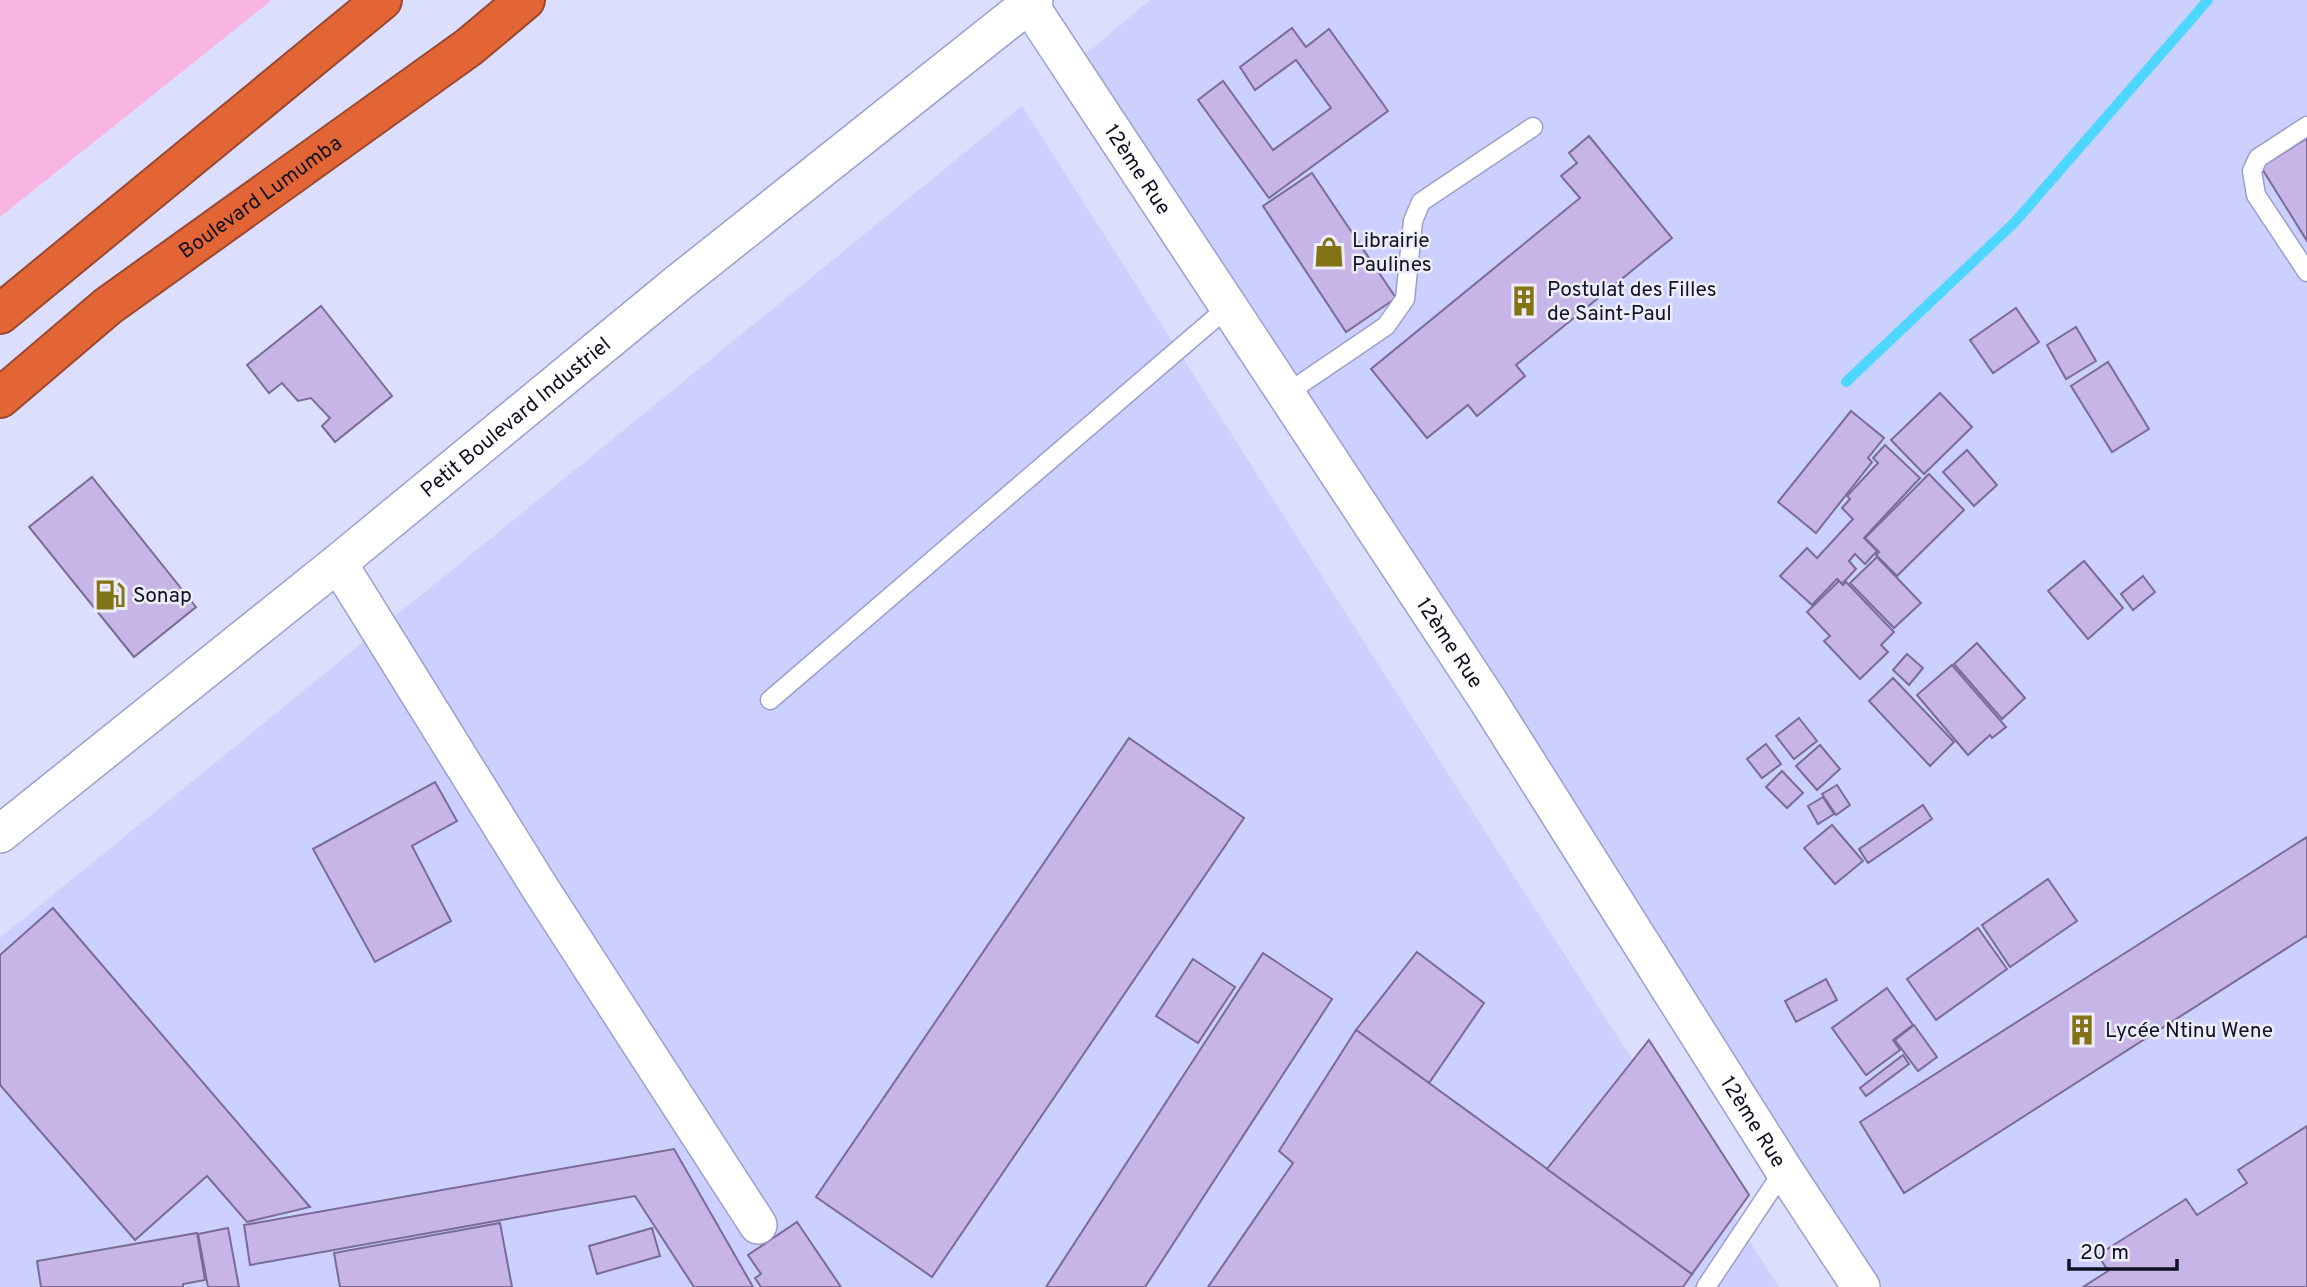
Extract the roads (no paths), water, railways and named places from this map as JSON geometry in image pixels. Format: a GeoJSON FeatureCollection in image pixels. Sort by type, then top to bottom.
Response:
{"type":"FeatureCollection","features":[{"type":"Feature","properties":{"kind":"highway"},"geometry":{"type":"LineString","coordinates":[[0,314],[382,0]]}},
{"type":"Feature","properties":{"kind":"highway","name":"Boulevard Lumumba"},"geometry":{"type":"LineString","coordinates":[[0,398],[108,306],[469,47],[525,0]]}},
{"type":"Feature","properties":{"kind":"street","name":"12ème Rue"},"geometry":{"type":"LineString","coordinates":[[1031,2],[1228,307],[1487,699],[1784,1170],[1861,1287]]}},
{"type":"Feature","properties":{"kind":"street","name":"Petit Boulevard Industriel"},"geometry":{"type":"LineString","coordinates":[[0,834],[338,563],[677,284],[1031,2]]}},
{"type":"Feature","properties":{"kind":"street"},"geometry":{"type":"LineString","coordinates":[[338,563],[540,888],[758,1225]]}},
{"type":"Feature","properties":{"kind":"lane"},"geometry":{"type":"LineString","coordinates":[[2307,126],[2258,158],[2252,171],[2256,195],[2307,272]]}},
{"type":"Feature","properties":{"kind":"lane"},"geometry":{"type":"LineString","coordinates":[[1286,394],[1386,326],[1405,299],[1413,221],[1421,202],[1533,127]]}},
{"type":"Feature","properties":{"kind":"lane"},"geometry":{"type":"LineString","coordinates":[[770,700],[1228,307]]}},
{"type":"Feature","properties":{"kind":"lane"},"geometry":{"type":"LineString","coordinates":[[1706,1287],[1784,1170]]}},
{"type":"Feature","properties":{"kind":"waterway"},"geometry":{"type":"LineString","coordinates":[[1846,382],[2014,223],[2208,0]]}},
{"type":"Feature","properties":{"kind":"place","name":"Librairie Paulines"},"geometry":{"type":"Point","coordinates":[1329,252]}},
{"type":"Feature","properties":{"kind":"place","name":"Postulat des Filles de Saint-Paul"},"geometry":{"type":"Point","coordinates":[1524,301]}},
{"type":"Feature","properties":{"kind":"place","name":"Sonap"},"geometry":{"type":"Point","coordinates":[110,595]}},
{"type":"Feature","properties":{"kind":"place","name":"Lycée Ntinu Wene"},"geometry":{"type":"Point","coordinates":[2082,1030]}}]}
